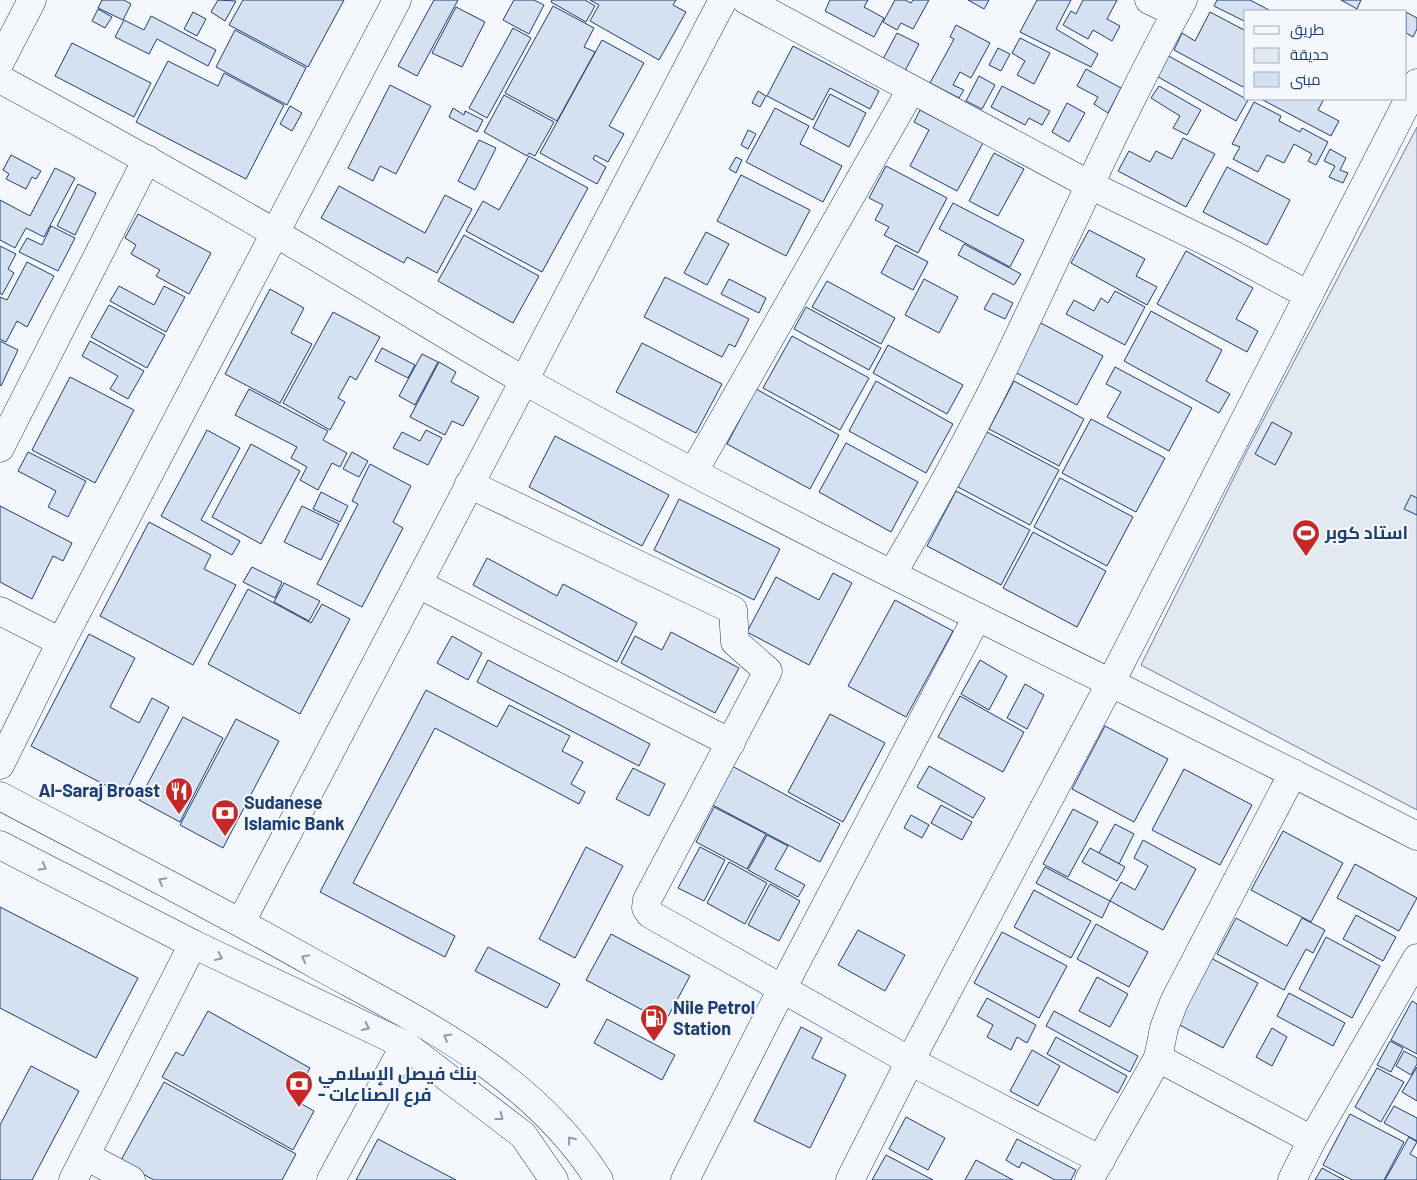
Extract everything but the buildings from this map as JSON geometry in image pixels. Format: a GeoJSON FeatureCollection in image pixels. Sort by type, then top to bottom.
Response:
{"type":"FeatureCollection","features":[{"type":"Feature","properties":{"kind":"street"},"geometry":{"type":"LineString","coordinates":[[0,62],[32,0]]}},
{"type":"Feature","properties":{"kind":"street"},"geometry":{"type":"LineString","coordinates":[[0,765],[61,642],[397,0]]}},
{"type":"Feature","properties":{"kind":"street"},"geometry":{"type":"LineString","coordinates":[[241,922],[723,0]]}},
{"type":"Feature","properties":{"kind":"street"},"geometry":{"type":"LineString","coordinates":[[746,0],[1090,185],[1228,252],[1309,295]]}},
{"type":"Feature","properties":{"kind":"street"},"geometry":{"type":"LineString","coordinates":[[892,574],[940,492],[1004,367],[1090,185],[1180,7],[1149,0]]}},
{"type":"Feature","properties":{"kind":"street"},"geometry":{"type":"LineString","coordinates":[[0,79],[147,159],[275,232],[524,380],[694,471],[977,618],[1111,682],[1417,836]]}},
{"type":"Feature","properties":{"kind":"street"},"geometry":{"type":"LineString","coordinates":[[850,1180],[910,1060],[1111,682],[1417,83]]}},
{"type":"Feature","properties":{"kind":"street"},"geometry":{"type":"LineString","coordinates":[[694,471],[912,90]]}},
{"type":"Feature","properties":{"kind":"street"},"geometry":{"type":"LineString","coordinates":[[0,448],[147,159]]}},
{"type":"Feature","properties":{"kind":"street"},"geometry":{"type":"LineString","coordinates":[[469,484],[733,610],[735,642],[768,672],[648,900],[646,908],[650,914],[910,1060],[1095,1170],[1158,1058],[1164,1028],[1174,1002],[1293,773]]}},
{"type":"Feature","properties":{"kind":"street"},"geometry":{"type":"LineString","coordinates":[[418,584],[731,743]]}},
{"type":"Feature","properties":{"kind":"street"},"geometry":{"type":"LineString","coordinates":[[0,611],[61,642]]}},
{"type":"Feature","properties":{"kind":"street"},"geometry":{"type":"LineString","coordinates":[[685,1180],[782,989],[977,618]]}},
{"type":"Feature","properties":{"kind":"street"},"geometry":{"type":"LineString","coordinates":[[0,796],[241,922],[447,1037],[484,1061],[541,1107],[568,1137],[599,1180]]}},
{"type":"Feature","properties":{"kind":"street"},"geometry":{"type":"LineString","coordinates":[[0,845],[193,944],[405,1045],[523,1135],[554,1180]]}},
{"type":"Feature","properties":{"kind":"street"},"geometry":{"type":"LineString","coordinates":[[73,1180],[193,944]]}},
{"type":"Feature","properties":{"kind":"street"},"geometry":{"type":"LineString","coordinates":[[1292,1180],[1312,1140],[1417,958]]}},
{"type":"Feature","properties":{"kind":"street"},"geometry":{"type":"LineString","coordinates":[[331,1180],[405,1045]]}},
{"type":"Feature","properties":{"kind":"street"},"geometry":{"type":"LineString","coordinates":[[1158,1058],[1312,1140]]}},
{"type":"Feature","properties":{"kind":"street"},"geometry":{"type":"LineString","coordinates":[[86,1156],[132,1180]]}},
{"type":"Feature","properties":{"kind":"green space","name":"استاد كوبر"},"geometry":{"type":"Polygon","coordinates":[[[1417,127],[1417,810],[1141,665],[1248,449],[1417,127]]]}},
{"type":"Feature","properties":{"kind":"place","name":"استاد كوبر"},"geometry":{"type":"Point","coordinates":[1306,557]}},
{"type":"Feature","properties":{"kind":"place","name":"Al-Saraj Broast"},"geometry":{"type":"Point","coordinates":[179,815]}},
{"type":"Feature","properties":{"kind":"place","name":"Sudanese Islamic Bank"},"geometry":{"type":"Point","coordinates":[225,837]}},
{"type":"Feature","properties":{"kind":"place","name":"Nile Petrol Station"},"geometry":{"type":"Point","coordinates":[654,1042]}},
{"type":"Feature","properties":{"kind":"place","name":"بنك فيصل الإسلامي - فرع الصناعات"},"geometry":{"type":"Point","coordinates":[299,1108]}}]}
